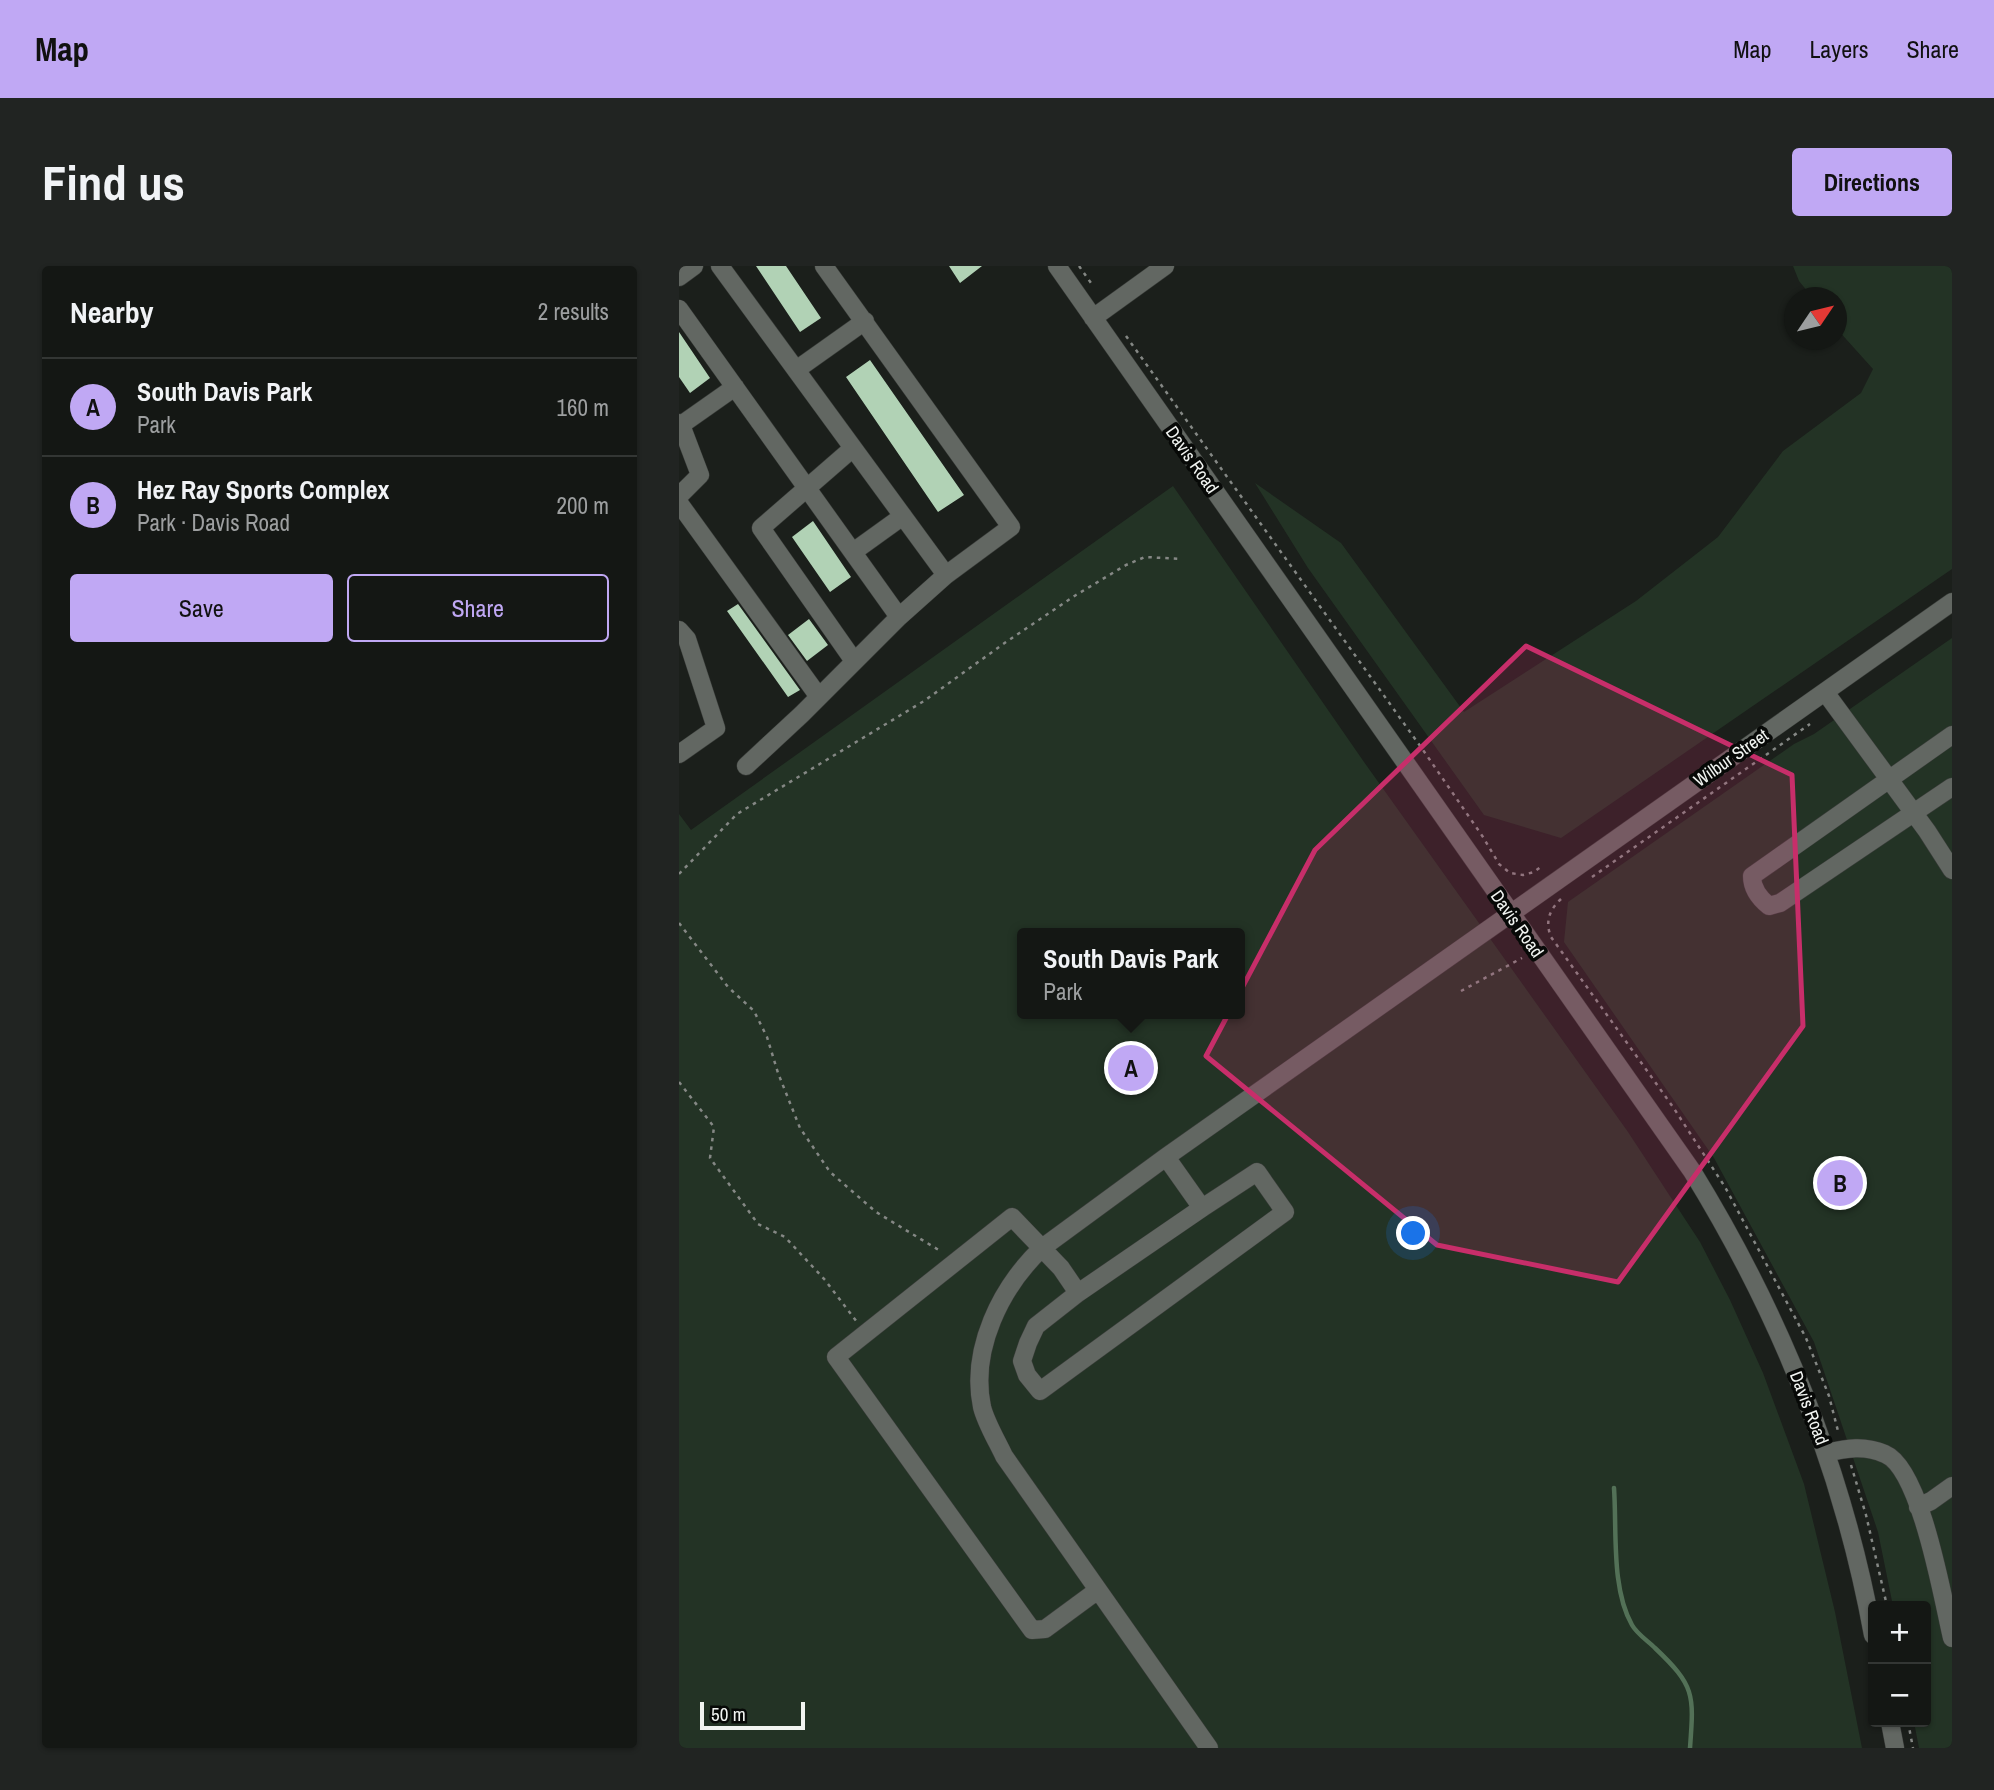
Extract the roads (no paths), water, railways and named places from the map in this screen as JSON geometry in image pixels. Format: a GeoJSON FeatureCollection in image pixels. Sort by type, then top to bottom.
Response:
{"type":"FeatureCollection","features":[{"type":"Feature","properties":{"kind":"street"},"geometry":{"type":"LineString","coordinates":[[679,278],[694,266]]}},
{"type":"Feature","properties":{"kind":"street"},"geometry":{"type":"LineString","coordinates":[[720,266],[946,575]]}},
{"type":"Feature","properties":{"kind":"street"},"geometry":{"type":"LineString","coordinates":[[746,766],[899,617],[946,575],[1011,527],[824,266]]}},
{"type":"Feature","properties":{"kind":"street","name":"Davis Road"},"geometry":{"type":"LineString","coordinates":[[1057,266],[1692,1171],[1724,1222],[1790,1358],[1827,1453],[1853,1542],[1868,1612]]}},
{"type":"Feature","properties":{"kind":"street"},"geometry":{"type":"LineString","coordinates":[[1093,317],[1165,266]]}},
{"type":"Feature","properties":{"kind":"street"},"geometry":{"type":"LineString","coordinates":[[679,309],[899,617]]}},
{"type":"Feature","properties":{"kind":"street"},"geometry":{"type":"LineString","coordinates":[[796,370],[865,321]]}},
{"type":"Feature","properties":{"kind":"street"},"geometry":{"type":"LineString","coordinates":[[679,496],[700,475],[680,424],[735,387]]}},
{"type":"Feature","properties":{"kind":"street"},"geometry":{"type":"LineString","coordinates":[[853,448],[761,528],[853,661]]}},
{"type":"Feature","properties":{"kind":"street"},"geometry":{"type":"LineString","coordinates":[[679,503],[818,697]]}},
{"type":"Feature","properties":{"kind":"street"},"geometry":{"type":"LineString","coordinates":[[853,552],[903,516]]}},
{"type":"Feature","properties":{"kind":"street","name":"Wilbur Street"},"geometry":{"type":"LineString","coordinates":[[1209,1748],[1004,1456],[982,1408],[980,1362],[993,1319],[1008,1287],[1042,1248],[1166,1157],[1952,602]]}},
{"type":"Feature","properties":{"kind":"street"},"geometry":{"type":"LineString","coordinates":[[679,630],[687,639],[716,728],[679,754]]}},
{"type":"Feature","properties":{"kind":"street"},"geometry":{"type":"LineString","coordinates":[[1825,692],[1952,870]]}},
{"type":"Feature","properties":{"kind":"street"},"geometry":{"type":"LineString","coordinates":[[1952,736],[1888,778],[1752,876],[1752,884],[1761,900],[1769,906],[1780,903],[1952,787]]}},
{"type":"Feature","properties":{"kind":"street"},"geometry":{"type":"LineString","coordinates":[[1166,1157],[1202,1208]]}},
{"type":"Feature","properties":{"kind":"street"},"geometry":{"type":"LineString","coordinates":[[1257,1172],[1285,1212],[1040,1391],[1027,1375],[1023,1361],[1036,1326],[1078,1293],[1202,1208],[1257,1172]]}},
{"type":"Feature","properties":{"kind":"street"},"geometry":{"type":"LineString","coordinates":[[1078,1293],[1061,1268],[1012,1217],[836,1357],[1032,1630],[1045,1629],[1098,1590]]}},
{"type":"Feature","properties":{"kind":"street"},"geometry":{"type":"LineString","coordinates":[[1827,1453],[1853,1447],[1887,1454],[1902,1469],[1925,1523],[1952,1638]]}},
{"type":"Feature","properties":{"kind":"street"},"geometry":{"type":"LineString","coordinates":[[1918,1507],[1952,1486]]}},
{"type":"Feature","properties":{"kind":"street"},"geometry":{"type":"LineString","coordinates":[[1891,1727],[1895,1748]]}},
{"type":"Feature","properties":{"kind":"waterway"},"geometry":{"type":"LineString","coordinates":[[1614,1488],[1616,1559],[1625,1610],[1634,1628],[1685,1682],[1692,1715],[1690,1748]]}},
{"type":"Feature","properties":{"kind":"place","name":"South Davis Park"},"geometry":{"type":"Point","coordinates":[1131,1068]}},
{"type":"Feature","properties":{"kind":"place","name":"Hez Ray Sports Complex"},"geometry":{"type":"Point","coordinates":[1840,1183]}}]}
